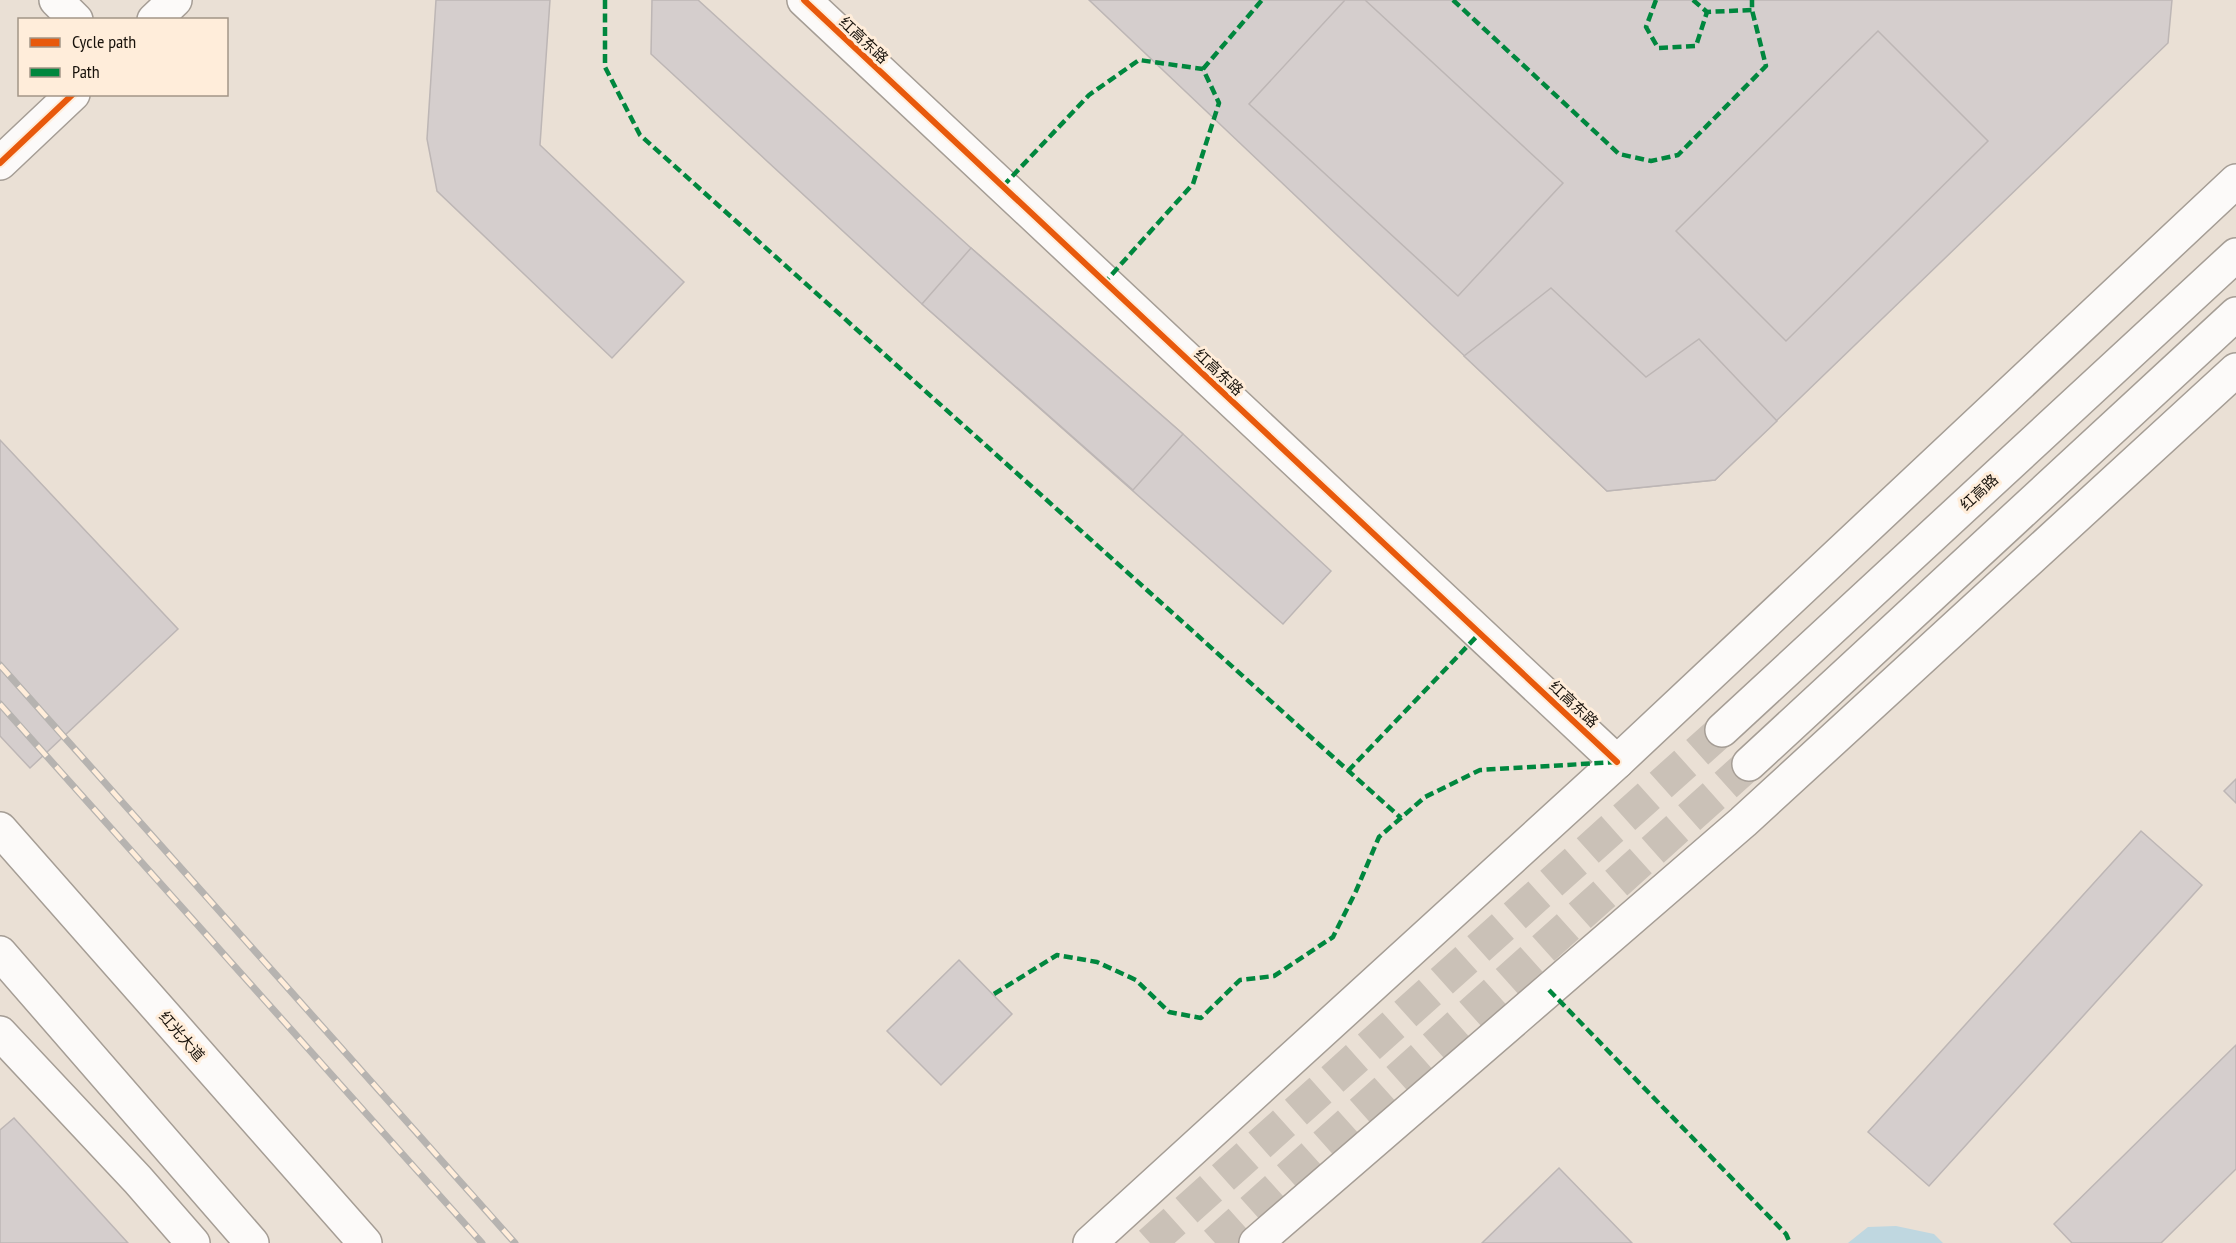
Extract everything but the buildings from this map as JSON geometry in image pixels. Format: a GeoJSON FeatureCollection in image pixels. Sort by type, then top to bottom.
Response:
{"type":"FeatureCollection","features":[{"type":"Feature","properties":{"kind":"main road"},"geometry":{"type":"LineString","coordinates":[[56,0],[74,18]]}},
{"type":"Feature","properties":{"kind":"main road"},"geometry":{"type":"LineString","coordinates":[[156,18],[175,0]]}},
{"type":"Feature","properties":{"kind":"main road","name":"红高东路"},"geometry":{"type":"LineString","coordinates":[[804,0],[1617,762]]}},
{"type":"Feature","properties":{"kind":"main road"},"geometry":{"type":"LineString","coordinates":[[0,163],[72,96]]}},
{"type":"Feature","properties":{"kind":"main road"},"geometry":{"type":"LineString","coordinates":[[1090,1243],[1617,762],[2236,181]]}},
{"type":"Feature","properties":{"kind":"main road","name":"红高路"},"geometry":{"type":"LineString","coordinates":[[1722,730],[2236,255]]}},
{"type":"Feature","properties":{"kind":"main road"},"geometry":{"type":"LineString","coordinates":[[1749,764],[2236,314]]}},
{"type":"Feature","properties":{"kind":"main road"},"geometry":{"type":"LineString","coordinates":[[1256,1243],[1743,822],[2236,370]]}},
{"type":"Feature","properties":{"kind":"main road","name":"红光大道"},"geometry":{"type":"LineString","coordinates":[[0,829],[364,1243]]}},
{"type":"Feature","properties":{"kind":"main road"},"geometry":{"type":"LineString","coordinates":[[0,953],[252,1243]]}},
{"type":"Feature","properties":{"kind":"main road"},"geometry":{"type":"LineString","coordinates":[[0,1033],[138,1180],[188,1241]]}},
{"type":"Feature","properties":{"kind":"water"},"geometry":{"type":"Polygon","coordinates":[[[1896,1226],[1934,1234],[1943,1243],[1848,1243],[1868,1227],[1896,1226]]]}},
{"type":"Feature","properties":{"kind":"tunnel"},"geometry":{"type":"LineString","coordinates":[[1150,1243],[1722,730]]}},
{"type":"Feature","properties":{"kind":"tunnel"},"geometry":{"type":"LineString","coordinates":[[1215,1243],[1749,764]]}},
{"type":"Feature","properties":{"kind":"railway"},"geometry":{"type":"LineString","coordinates":[[0,665],[515,1243]]}},
{"type":"Feature","properties":{"kind":"railway"},"geometry":{"type":"LineString","coordinates":[[0,704],[482,1243]]}},
{"type":"Feature","properties":{"kind":"marked path"},"geometry":{"type":"LineString","coordinates":[[605,0],[605,67],[640,135],[1401,818]]}},
{"type":"Feature","properties":{"kind":"marked path"},"geometry":{"type":"LineString","coordinates":[[1203,69],[1262,0]]}},
{"type":"Feature","properties":{"kind":"marked path"},"geometry":{"type":"LineString","coordinates":[[1453,0],[1619,154],[1651,161],[1678,155],[1766,66],[1752,10],[1752,0]]}},
{"type":"Feature","properties":{"kind":"marked path"},"geometry":{"type":"LineString","coordinates":[[1656,0],[1646,27],[1658,48],[1696,46],[1707,12]]}},
{"type":"Feature","properties":{"kind":"marked path"},"geometry":{"type":"LineString","coordinates":[[1693,0],[1707,12],[1752,10]]}},
{"type":"Feature","properties":{"kind":"marked path"},"geometry":{"type":"LineString","coordinates":[[1003,186],[1089,95],[1139,60],[1203,69],[1219,103],[1193,184],[1105,282]]}},
{"type":"Feature","properties":{"kind":"marked path"},"geometry":{"type":"LineString","coordinates":[[1348,771],[1480,633]]}},
{"type":"Feature","properties":{"kind":"marked path"},"geometry":{"type":"LineString","coordinates":[[994,994],[1057,955],[1097,962],[1136,980],[1169,1012],[1201,1018],[1240,980],[1274,976],[1333,937],[1379,837],[1425,797],[1480,770],[1617,762]]}},
{"type":"Feature","properties":{"kind":"marked path"},"geometry":{"type":"LineString","coordinates":[[1549,990],[1786,1234],[1790,1243]]}},
{"type":"Feature","properties":{"kind":"cycle path"},"geometry":{"type":"LineString","coordinates":[[804,0],[1617,762]]}},
{"type":"Feature","properties":{"kind":"cycle path"},"geometry":{"type":"LineString","coordinates":[[0,163],[71,96]]}}]}
